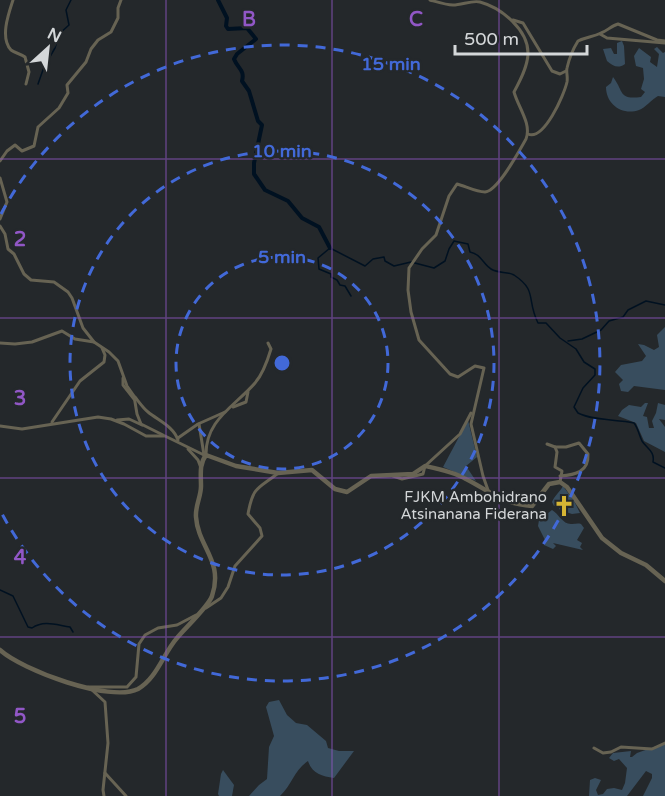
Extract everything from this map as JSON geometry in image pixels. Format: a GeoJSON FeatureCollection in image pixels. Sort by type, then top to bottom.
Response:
{"type":"FeatureCollection","features":[{"type":"Feature","properties":{"kind":"street"},"geometry":{"type":"LineString","coordinates":[[13,0],[3,22],[2,31],[6,46],[25,57],[29,72],[26,84]]}},
{"type":"Feature","properties":{"kind":"street"},"geometry":{"type":"LineString","coordinates":[[0,162],[7,151],[15,145],[22,152],[34,146],[38,127],[60,108],[68,93],[66,85],[86,63],[98,40],[111,32],[121,0]]}},
{"type":"Feature","properties":{"kind":"street"},"geometry":{"type":"LineString","coordinates":[[430,0],[453,5],[480,1],[510,19],[523,23],[552,71],[560,74],[566,70]]}},
{"type":"Feature","properties":{"kind":"street"},"geometry":{"type":"LineString","coordinates":[[0,426],[22,429],[98,417],[129,419],[205,455],[236,466],[278,473],[312,470],[335,489],[347,492],[371,476],[412,474],[425,466],[460,434],[478,397],[484,368],[475,366],[458,377],[450,374],[419,340],[411,312],[408,290],[409,268],[436,235],[449,196],[457,184],[483,192],[489,191],[505,174],[528,134],[526,122],[514,92],[529,56],[528,48],[510,19]]}},
{"type":"Feature","properties":{"kind":"street"},"geometry":{"type":"LineString","coordinates":[[528,134],[532,136],[538,134],[552,118],[567,81],[566,70],[578,41],[593,34],[600,34],[618,24],[665,42]]}},
{"type":"Feature","properties":{"kind":"street"},"geometry":{"type":"LineString","coordinates":[[600,34],[607,38],[665,42]]}},
{"type":"Feature","properties":{"kind":"street"},"geometry":{"type":"LineString","coordinates":[[0,178],[7,201],[0,219]]}},
{"type":"Feature","properties":{"kind":"street"},"geometry":{"type":"LineString","coordinates":[[0,226],[5,234],[6,248],[14,254],[24,274],[31,280],[54,282],[68,292],[83,328],[94,342],[118,361],[123,375],[123,385],[147,412],[165,423],[179,441],[193,453],[201,470]]}},
{"type":"Feature","properties":{"kind":"street"},"geometry":{"type":"LineString","coordinates":[[0,343],[32,342],[62,331],[75,339],[94,342]]}},
{"type":"Feature","properties":{"kind":"street"},"geometry":{"type":"LineString","coordinates":[[0,651],[34,671],[88,688],[124,692],[137,689],[152,676],[174,640],[210,601],[216,573],[196,519],[205,448],[213,425],[258,379],[271,349],[268,343]]}},
{"type":"Feature","properties":{"kind":"street"},"geometry":{"type":"LineString","coordinates":[[51,424],[80,381],[104,362],[105,355],[102,347]]}},
{"type":"Feature","properties":{"kind":"street"},"geometry":{"type":"LineString","coordinates":[[134,398],[141,424]]}},
{"type":"Feature","properties":{"kind":"street"},"geometry":{"type":"LineString","coordinates":[[179,441],[199,423],[231,409]]}},
{"type":"Feature","properties":{"kind":"street"},"geometry":{"type":"LineString","coordinates":[[473,409],[471,424],[489,492]]}},
{"type":"Feature","properties":{"kind":"street"},"geometry":{"type":"LineString","coordinates":[[111,419],[146,436],[164,435]]}},
{"type":"Feature","properties":{"kind":"street"},"geometry":{"type":"LineString","coordinates":[[199,423],[205,455]]}},
{"type":"Feature","properties":{"kind":"street"},"geometry":{"type":"LineString","coordinates":[[425,466],[452,473],[508,502],[531,506],[549,484],[578,474],[587,464],[588,454],[579,443],[566,447],[547,444]]}},
{"type":"Feature","properties":{"kind":"street"},"geometry":{"type":"LineString","coordinates":[[555,447],[557,452],[555,467],[562,471],[560,479]]}},
{"type":"Feature","properties":{"kind":"street"},"geometry":{"type":"LineString","coordinates":[[88,688],[95,686],[127,687],[136,677],[139,644],[145,635],[158,628],[177,625],[197,615],[221,598],[228,587],[235,566],[262,536],[260,528],[248,514],[250,503],[258,487],[278,473]]}},
{"type":"Feature","properties":{"kind":"street"},"geometry":{"type":"LineString","coordinates":[[560,479],[602,538],[621,553],[651,569],[665,581]]}},
{"type":"Feature","properties":{"kind":"street"},"geometry":{"type":"LineString","coordinates":[[88,688],[105,702],[108,743],[104,772],[104,796]]}},
{"type":"Feature","properties":{"kind":"street"},"geometry":{"type":"LineString","coordinates":[[594,748],[603,753],[621,747],[652,749],[665,743]]}},
{"type":"Feature","properties":{"kind":"street"},"geometry":{"type":"LineString","coordinates":[[104,772],[126,796]]}},
{"type":"Feature","properties":{"kind":"shaded area"},"geometry":{"type":"Polygon","coordinates":[[[622,41],[625,64],[616,66],[607,61],[603,49],[611,48],[614,54],[617,54],[617,43],[622,41]]]}},
{"type":"Feature","properties":{"kind":"shaded area"},"geometry":{"type":"Polygon","coordinates":[[[657,47],[663,53],[665,52],[665,97],[658,96],[641,109],[633,111],[616,107],[609,99],[606,87],[611,83],[613,77],[625,96],[641,97],[645,92],[641,89],[644,79],[643,68],[636,66],[634,56],[639,48],[651,57],[650,62],[657,67],[659,54],[654,49],[657,47]]]}},
{"type":"Feature","properties":{"kind":"shaded area"},"geometry":{"type":"Polygon","coordinates":[[[665,327],[665,390],[634,386],[628,392],[621,391],[619,384],[623,380],[615,372],[621,365],[642,361],[646,356],[638,344],[654,350],[659,347],[657,335],[665,327]]]}},
{"type":"Feature","properties":{"kind":"shaded area"},"geometry":{"type":"Polygon","coordinates":[[[648,403],[643,416],[647,417],[649,428],[654,428],[652,421],[658,403],[665,405],[665,420],[659,419],[665,427],[665,452],[644,441],[636,423],[618,416],[629,405],[641,407],[648,403]]]}},
{"type":"Feature","properties":{"kind":"shaded area"},"geometry":{"type":"Polygon","coordinates":[[[468,420],[477,457],[466,466],[476,481],[443,467],[468,420]]]}},
{"type":"Feature","properties":{"kind":"shaded area"},"geometry":{"type":"Polygon","coordinates":[[[563,486],[580,513],[572,514],[554,506],[552,502],[563,486]]]}},
{"type":"Feature","properties":{"kind":"shaded area"},"geometry":{"type":"Polygon","coordinates":[[[552,510],[566,523],[581,524],[584,528],[577,540],[582,543],[580,547],[583,550],[553,543],[556,546],[553,549],[544,545],[546,542],[538,526],[539,520],[552,510]]]}},
{"type":"Feature","properties":{"kind":"shaded area"},"geometry":{"type":"Polygon","coordinates":[[[279,700],[287,715],[296,723],[307,725],[326,741],[328,748],[354,751],[334,778],[315,772],[308,761],[299,769],[280,796],[249,796],[267,779],[269,747],[274,736],[266,707],[269,702],[279,700]]]}},
{"type":"Feature","properties":{"kind":"shaded area"},"geometry":{"type":"Polygon","coordinates":[[[665,743],[665,796],[643,796],[652,778],[652,774],[646,771],[627,796],[589,796],[590,780],[595,778],[601,780],[596,790],[598,795],[603,794],[607,789],[622,790],[627,768],[619,759],[614,761],[609,758],[613,753],[631,751],[630,757],[632,757],[665,743]]]}},
{"type":"Feature","properties":{"kind":"shaded area"},"geometry":{"type":"Polygon","coordinates":[[[223,770],[234,785],[232,796],[219,796],[218,794],[223,770]]]}},
{"type":"Feature","properties":{"kind":"waterway"},"geometry":{"type":"LineString","coordinates":[[38,84],[59,34],[69,25],[66,10],[71,0]]}},
{"type":"Feature","properties":{"kind":"waterway"},"geometry":{"type":"LineString","coordinates":[[218,0],[227,18],[228,29],[247,28],[256,39],[234,59],[242,72],[242,81],[249,91],[258,121],[262,125],[254,174],[265,190],[288,201],[302,218],[319,227],[330,248]]}},
{"type":"Feature","properties":{"kind":"waterway"},"geometry":{"type":"LineString","coordinates":[[351,296],[345,286],[340,285],[331,277],[331,274],[319,269],[318,258],[330,248],[365,266],[373,259],[384,257],[385,261],[394,266],[411,262],[434,268],[445,261],[454,241],[468,244],[470,252],[477,255],[488,267],[514,275],[521,281],[529,291],[538,323],[546,323],[560,338],[576,349],[584,362],[595,369],[595,375],[583,388],[574,407],[578,413],[634,423],[642,441],[652,453],[653,462],[665,468]]}},
{"type":"Feature","properties":{"kind":"waterway"},"geometry":{"type":"LineString","coordinates":[[568,341],[582,339],[601,330],[609,321],[623,317],[628,310],[646,301],[665,305]]}},
{"type":"Feature","properties":{"kind":"waterway"},"geometry":{"type":"LineString","coordinates":[[0,590],[13,596],[28,627],[50,624],[70,627],[73,632]]}},
{"type":"Feature","properties":{"kind":"place","name":"FJKM Ambohidrano Atsinanana Fiderana"},"geometry":{"type":"Point","coordinates":[564,506]}}]}
